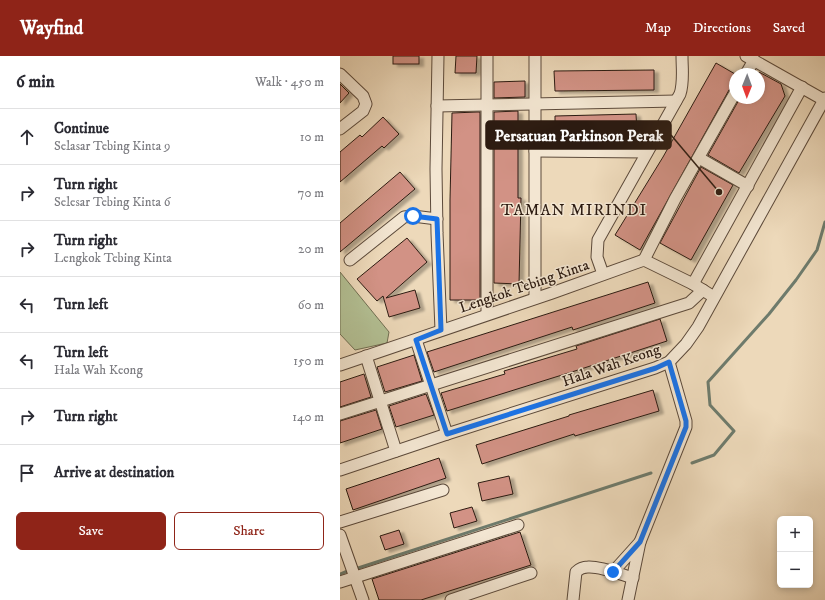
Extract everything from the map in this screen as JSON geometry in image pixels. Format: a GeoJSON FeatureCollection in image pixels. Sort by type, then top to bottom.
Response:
{"type":"FeatureCollection","features":[{"type":"Feature","properties":{"kind":"street"},"geometry":{"type":"LineString","coordinates":[[438,56],[437,219],[441,330]]}},
{"type":"Feature","properties":{"kind":"street"},"geometry":{"type":"LineString","coordinates":[[486,314],[487,56]]}},
{"type":"Feature","properties":{"kind":"street"},"geometry":{"type":"LineString","coordinates":[[535,56],[535,298]]}},
{"type":"Feature","properties":{"kind":"street"},"geometry":{"type":"LineString","coordinates":[[603,274],[597,257],[598,240],[682,88],[682,56]]}},
{"type":"Feature","properties":{"kind":"street"},"geometry":{"type":"LineString","coordinates":[[748,68],[750,58],[825,99]]}},
{"type":"Feature","properties":{"kind":"street"},"geometry":{"type":"LineString","coordinates":[[340,74],[363,96],[366,104],[363,111],[340,129]]}},
{"type":"Feature","properties":{"kind":"street"},"geometry":{"type":"LineString","coordinates":[[340,414],[689,303],[748,186],[802,87]]}},
{"type":"Feature","properties":{"kind":"street","name":"Hala Wah Keong"},"geometry":{"type":"LineString","coordinates":[[340,470],[447,434],[656,368],[669,362],[686,344],[714,297],[825,99]]}},
{"type":"Feature","properties":{"kind":"street"},"geometry":{"type":"LineString","coordinates":[[437,106],[676,101]]}},
{"type":"Feature","properties":{"kind":"street"},"geometry":{"type":"LineString","coordinates":[[714,297],[698,287],[644,260],[675,199],[729,104]]}},
{"type":"Feature","properties":{"kind":"street"},"geometry":{"type":"LineString","coordinates":[[535,151],[647,152]]}},
{"type":"Feature","properties":{"kind":"street"},"geometry":{"type":"LineString","coordinates":[[699,158],[748,186]]}},
{"type":"Feature","properties":{"kind":"street"},"geometry":{"type":"LineString","coordinates":[[350,260],[404,217],[413,216],[437,219]]}},
{"type":"Feature","properties":{"kind":"street","name":"Lengkok Tebing Kinta"},"geometry":{"type":"LineString","coordinates":[[340,365],[644,260]]}},
{"type":"Feature","properties":{"kind":"street"},"geometry":{"type":"LineString","coordinates":[[416,340],[447,434]]}},
{"type":"Feature","properties":{"kind":"street"},"geometry":{"type":"LineString","coordinates":[[366,356],[396,451]]}},
{"type":"Feature","properties":{"kind":"street"},"geometry":{"type":"LineString","coordinates":[[628,600],[640,542],[686,427],[686,421],[669,362]]}},
{"type":"Feature","properties":{"kind":"street"},"geometry":{"type":"LineString","coordinates":[[340,522],[443,490]]}},
{"type":"Feature","properties":{"kind":"street"},"geometry":{"type":"LineString","coordinates":[[340,582],[518,525]]}},
{"type":"Feature","properties":{"kind":"street"},"geometry":{"type":"LineString","coordinates":[[340,535],[363,600]]}},
{"type":"Feature","properties":{"kind":"street"},"geometry":{"type":"LineString","coordinates":[[613,572],[640,542]]}},
{"type":"Feature","properties":{"kind":"street"},"geometry":{"type":"LineString","coordinates":[[573,600],[576,572],[580,568],[587,566],[632,578]]}},
{"type":"Feature","properties":{"kind":"street"},"geometry":{"type":"LineString","coordinates":[[450,600],[465,598],[531,573]]}},
{"type":"Feature","properties":{"kind":"green space"},"geometry":{"type":"Polygon","coordinates":[[[340,272],[389,332],[387,343],[355,350],[340,334],[340,272]]]}},
{"type":"Feature","properties":{"kind":"building"},"geometry":{"type":"Polygon","coordinates":[[[393,56],[419,56],[419,64],[393,64],[393,56]]]}},
{"type":"Feature","properties":{"kind":"building"},"geometry":{"type":"Polygon","coordinates":[[[456,56],[477,56],[476,73],[455,73],[456,56]]]}},
{"type":"Feature","properties":{"kind":"building"},"geometry":{"type":"Polygon","coordinates":[[[716,63],[729,71],[729,90],[640,250],[615,235],[663,157],[716,63]]]}},
{"type":"Feature","properties":{"kind":"building"},"geometry":{"type":"Polygon","coordinates":[[[654,70],[654,90],[555,91],[554,71],[654,70]]]}},
{"type":"Feature","properties":{"kind":"building"},"geometry":{"type":"Polygon","coordinates":[[[765,75],[781,84],[785,96],[739,173],[708,155],[737,104],[765,104],[765,75]]]}},
{"type":"Feature","properties":{"kind":"building"},"geometry":{"type":"Polygon","coordinates":[[[525,81],[525,97],[494,98],[494,82],[525,81]]]}},
{"type":"Feature","properties":{"kind":"building"},"geometry":{"type":"Polygon","coordinates":[[[340,84],[349,93],[340,103],[340,84]]]}},
{"type":"Feature","properties":{"kind":"building"},"geometry":{"type":"Polygon","coordinates":[[[518,111],[518,198],[521,198],[519,284],[494,283],[494,112],[518,111]]]}},
{"type":"Feature","properties":{"kind":"building"},"geometry":{"type":"Polygon","coordinates":[[[480,112],[480,300],[450,300],[452,113],[480,112]]]}},
{"type":"Feature","properties":{"kind":"building"},"geometry":{"type":"Polygon","coordinates":[[[636,114],[637,132],[555,133],[555,116],[636,114]]]}},
{"type":"Feature","properties":{"kind":"building"},"geometry":{"type":"Polygon","coordinates":[[[383,117],[399,134],[384,148],[382,146],[340,182],[340,152],[360,135],[362,137],[383,117]]]}},
{"type":"Feature","properties":{"kind":"building"},"geometry":{"type":"Polygon","coordinates":[[[701,167],[733,185],[691,260],[660,243],[701,167]]]}},
{"type":"Feature","properties":{"kind":"building"},"geometry":{"type":"Polygon","coordinates":[[[400,172],[415,189],[340,252],[340,223],[400,172]]]}},
{"type":"Feature","properties":{"kind":"building"},"geometry":{"type":"Polygon","coordinates":[[[407,238],[427,262],[386,298],[415,290],[420,308],[389,317],[383,296],[377,301],[357,279],[407,238]]]}},
{"type":"Feature","properties":{"kind":"building"},"geometry":{"type":"Polygon","coordinates":[[[648,282],[655,303],[573,330],[572,327],[434,372],[427,352],[648,282]]]}},
{"type":"Feature","properties":{"kind":"building"},"geometry":{"type":"Polygon","coordinates":[[[660,319],[667,341],[447,411],[441,393],[505,374],[504,371],[577,349],[576,346],[660,319]]]}},
{"type":"Feature","properties":{"kind":"building"},"geometry":{"type":"Polygon","coordinates":[[[414,355],[422,381],[385,392],[377,367],[414,355]]]}},
{"type":"Feature","properties":{"kind":"building"},"geometry":{"type":"Polygon","coordinates":[[[364,374],[371,397],[340,407],[340,382],[364,374]]]}},
{"type":"Feature","properties":{"kind":"building"},"geometry":{"type":"Polygon","coordinates":[[[653,390],[659,411],[575,436],[574,434],[482,464],[476,445],[653,390]]]}},
{"type":"Feature","properties":{"kind":"building"},"geometry":{"type":"Polygon","coordinates":[[[426,394],[434,415],[396,427],[389,406],[426,394]]]}},
{"type":"Feature","properties":{"kind":"building"},"geometry":{"type":"Polygon","coordinates":[[[376,410],[382,429],[340,443],[340,421],[376,410]]]}},
{"type":"Feature","properties":{"kind":"building"},"geometry":{"type":"Polygon","coordinates":[[[439,458],[446,478],[353,510],[346,489],[439,458]]]}},
{"type":"Feature","properties":{"kind":"building"},"geometry":{"type":"Polygon","coordinates":[[[509,476],[513,494],[482,501],[478,483],[509,476]]]}},
{"type":"Feature","properties":{"kind":"building"},"geometry":{"type":"Polygon","coordinates":[[[472,507],[477,521],[454,528],[450,513],[472,507]]]}},
{"type":"Feature","properties":{"kind":"building"},"geometry":{"type":"Polygon","coordinates":[[[399,530],[404,544],[385,550],[380,536],[399,530]]]}},
{"type":"Feature","properties":{"kind":"building"},"geometry":{"type":"Polygon","coordinates":[[[520,532],[531,565],[421,600],[379,600],[372,579],[520,532]]]}},
{"type":"Feature","properties":{"kind":"waterway"},"geometry":{"type":"LineString","coordinates":[[692,463],[714,455],[734,431],[710,405],[708,382],[769,314],[796,280],[817,250],[825,222]]}},
{"type":"Feature","properties":{"kind":"waterway"},"geometry":{"type":"LineString","coordinates":[[355,569],[651,473]]}},
{"type":"Feature","properties":{"kind":"waterway"},"geometry":{"type":"LineString","coordinates":[[340,574],[350,570]]}},
{"type":"Feature","properties":{"kind":"place","name":"Persatuan Parkinson Perak"},"geometry":{"type":"Point","coordinates":[719,192]}},
{"type":"Feature","properties":{"kind":"district","name":"TAMAN MIRINDI"},"geometry":{"type":"Point","coordinates":[574,209]}},
{"type":"Feature","properties":{"kind":"route"},"geometry":{"type":"LineString","coordinates":[[413,216],[437,219],[441,330],[416,340],[447,434],[656,368],[669,362],[686,421],[686,427],[640,542],[627,554],[613,572]]}}]}
